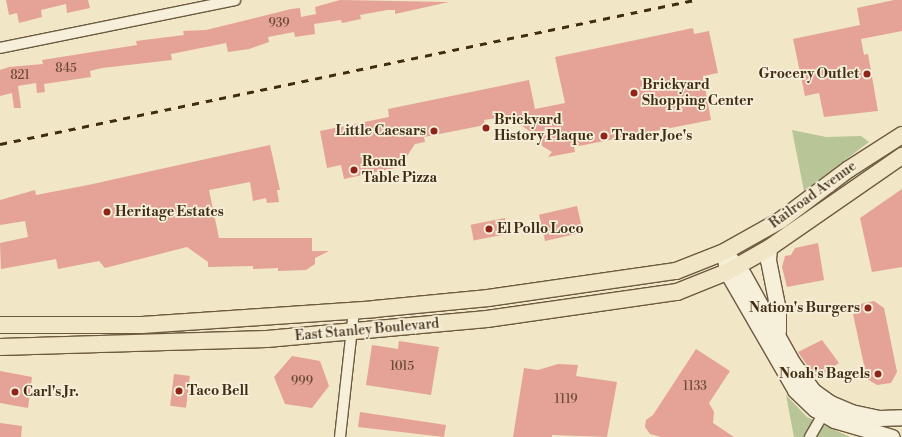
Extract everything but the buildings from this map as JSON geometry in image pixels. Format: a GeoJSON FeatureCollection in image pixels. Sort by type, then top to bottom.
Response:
{"type":"FeatureCollection","features":[{"type":"Feature","properties":{"kind":"main road","name":"Railroad Avenue"},"geometry":{"type":"LineString","coordinates":[[724,252],[781,220],[849,169],[902,135]]}},
{"type":"Feature","properties":{"kind":"main road","name":"Railroad Avenue"},"geometry":{"type":"LineString","coordinates":[[733,269],[769,248],[902,156]]}},
{"type":"Feature","properties":{"kind":"main road"},"geometry":{"type":"LineString","coordinates":[[769,248],[768,260],[778,310],[778,334]]}},
{"type":"Feature","properties":{"kind":"main road"},"geometry":{"type":"LineString","coordinates":[[724,252],[787,379],[806,401],[826,409],[867,416],[902,417]]}},
{"type":"Feature","properties":{"kind":"main road","name":"East Stanley Boulevard"},"geometry":{"type":"LineString","coordinates":[[0,325],[142,325],[354,311],[488,298],[676,271],[724,252]]}},
{"type":"Feature","properties":{"kind":"main road"},"geometry":{"type":"LineString","coordinates":[[733,269],[778,334],[804,381],[826,409],[848,425],[892,437]]}},
{"type":"Feature","properties":{"kind":"main road","name":"East Stanley Boulevard"},"geometry":{"type":"LineString","coordinates":[[0,347],[146,344],[351,332],[487,319],[677,292],[733,269]]}},
{"type":"Feature","properties":{"kind":"street"},"geometry":{"type":"LineString","coordinates":[[0,48],[235,0]]}},
{"type":"Feature","properties":{"kind":"street"},"geometry":{"type":"LineString","coordinates":[[340,437],[354,311]]}},
{"type":"Feature","properties":{"kind":"street"},"geometry":{"type":"LineString","coordinates":[[810,437],[826,409]]}},
{"type":"Feature","properties":{"kind":"green space"},"geometry":{"type":"Polygon","coordinates":[[[792,130],[826,137],[861,136],[869,142],[804,191],[792,130]]]}},
{"type":"Feature","properties":{"kind":"green space"},"geometry":{"type":"Polygon","coordinates":[[[786,395],[807,417],[850,437],[794,437],[786,395]]]}},
{"type":"Feature","properties":{"kind":"railway"},"geometry":{"type":"LineString","coordinates":[[0,144],[694,0]]}},
{"type":"Feature","properties":{"kind":"place","name":"Grocery Outlet"},"geometry":{"type":"Point","coordinates":[867,74]}},
{"type":"Feature","properties":{"kind":"place","name":"Brickyard Shopping Center"},"geometry":{"type":"Point","coordinates":[634,93]}},
{"type":"Feature","properties":{"kind":"place","name":"Brickyard History Plaque"},"geometry":{"type":"Point","coordinates":[486,128]}},
{"type":"Feature","properties":{"kind":"place","name":"Little Caesars"},"geometry":{"type":"Point","coordinates":[434,131]}},
{"type":"Feature","properties":{"kind":"place","name":"Trader Joe's"},"geometry":{"type":"Point","coordinates":[604,136]}},
{"type":"Feature","properties":{"kind":"place","name":"Round Table Pizza"},"geometry":{"type":"Point","coordinates":[354,170]}},
{"type":"Feature","properties":{"kind":"place","name":"Heritage Estates"},"geometry":{"type":"Point","coordinates":[107,212]}},
{"type":"Feature","properties":{"kind":"place","name":"El Pollo Loco"},"geometry":{"type":"Point","coordinates":[489,229]}},
{"type":"Feature","properties":{"kind":"place","name":"Nation's Burgers"},"geometry":{"type":"Point","coordinates":[868,308]}},
{"type":"Feature","properties":{"kind":"place","name":"Noah's Bagels"},"geometry":{"type":"Point","coordinates":[878,374]}},
{"type":"Feature","properties":{"kind":"place","name":"Taco Bell"},"geometry":{"type":"Point","coordinates":[179,391]}},
{"type":"Feature","properties":{"kind":"place","name":"Carl's Jr."},"geometry":{"type":"Point","coordinates":[15,392]}}]}
